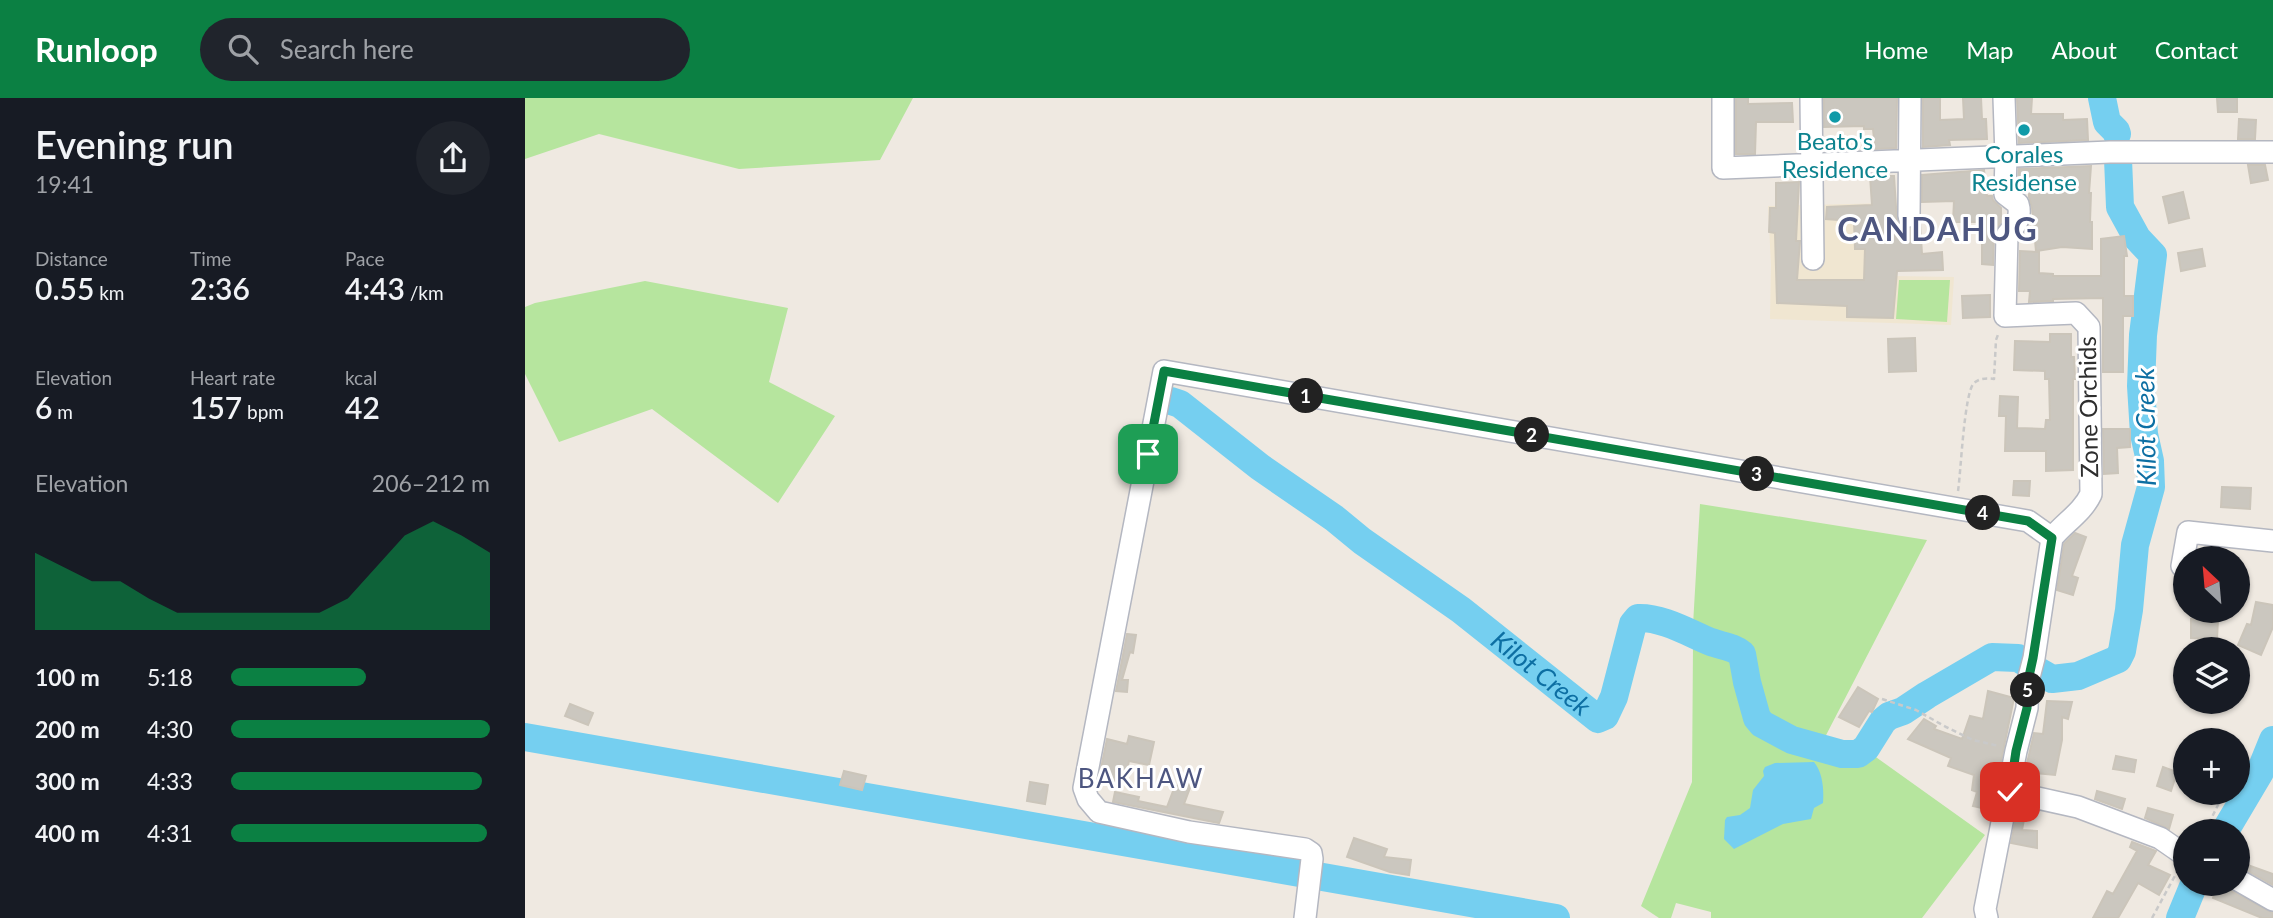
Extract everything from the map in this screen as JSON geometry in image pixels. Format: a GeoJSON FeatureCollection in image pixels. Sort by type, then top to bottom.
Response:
{"type":"FeatureCollection","features":[{"type":"Feature","properties":{"kind":"street"},"geometry":{"type":"LineString","coordinates":[[1723,98],[1723,168],[2110,152],[2273,152]]}},
{"type":"Feature","properties":{"kind":"street"},"geometry":{"type":"LineString","coordinates":[[1811,98],[1813,259]]}},
{"type":"Feature","properties":{"kind":"street"},"geometry":{"type":"LineString","coordinates":[[1909,216],[1910,98]]}},
{"type":"Feature","properties":{"kind":"street"},"geometry":{"type":"LineString","coordinates":[[2004,98],[2005,194],[2018,204],[2020,215],[2007,235],[2005,316]]}},
{"type":"Feature","properties":{"kind":"street","name":"Zone Orchids"},"geometry":{"type":"LineString","coordinates":[[2005,316],[2075,313],[2089,327],[2091,494],[2084,508],[2052,538]]}},
{"type":"Feature","properties":{"kind":"street"},"geometry":{"type":"LineString","coordinates":[[1307,908],[1312,859],[1311,853],[1305,849],[1189,832],[1099,812],[1088,799],[1084,788],[1164,371],[2028,521],[2052,538],[2028,681],[2027,708],[1985,909],[1987,918]]}},
{"type":"Feature","properties":{"kind":"street"},"geometry":{"type":"LineString","coordinates":[[2186,546],[2188,532],[2273,541]]}},
{"type":"Feature","properties":{"kind":"street"},"geometry":{"type":"LineString","coordinates":[[2010,792],[2078,807],[2160,838],[2173,846]]}},
{"type":"Feature","properties":{"kind":"street"},"geometry":{"type":"LineString","coordinates":[[2250,887],[2273,900]]}},
{"type":"Feature","properties":{"kind":"path"},"geometry":{"type":"LineString","coordinates":[[1957,508],[1969,390],[1975,382],[1983,378],[1994,379],[1996,340],[2005,316]]}},
{"type":"Feature","properties":{"kind":"path"},"geometry":{"type":"LineString","coordinates":[[1882,699],[1916,710],[1973,740],[2016,751]]}},
{"type":"Feature","properties":{"kind":"path"},"geometry":{"type":"LineString","coordinates":[[2152,918],[2173,880]]}},
{"type":"Feature","properties":{"kind":"shaded area"},"geometry":{"type":"Polygon","coordinates":[[[1890,203],[1893,276],[1954,277],[1951,325],[1770,319],[1768,206],[1890,203]]]}},
{"type":"Feature","properties":{"kind":"green space"},"geometry":{"type":"Polygon","coordinates":[[[525,98],[913,98],[880,160],[739,169],[599,134],[525,159],[525,98]]]}},
{"type":"Feature","properties":{"kind":"green space"},"geometry":{"type":"Polygon","coordinates":[[[1899,280],[1950,280],[1947,322],[1896,319],[1899,280]]]}},
{"type":"Feature","properties":{"kind":"green space"},"geometry":{"type":"Polygon","coordinates":[[[645,281],[788,308],[769,382],[835,416],[778,503],[652,409],[559,442],[525,374],[525,307],[645,281]]]}},
{"type":"Feature","properties":{"kind":"green space"},"geometry":{"type":"Polygon","coordinates":[[[1700,504],[1927,540],[1823,741],[1795,731],[1764,715],[1750,649],[1741,641],[1693,625],[1700,504]]]}},
{"type":"Feature","properties":{"kind":"green space"},"geometry":{"type":"Polygon","coordinates":[[[1693,645],[1731,658],[1751,726],[1761,734],[1803,753],[1834,761],[1860,765],[1873,755],[1985,835],[1922,918],[1711,918],[1711,912],[1676,903],[1671,918],[1659,918],[1641,906],[1692,782],[1693,645]]]}},
{"type":"Feature","properties":{"kind":"water"},"geometry":{"type":"Polygon","coordinates":[[[1814,762],[1821,776],[1823,803],[1814,808],[1811,819],[1783,824],[1734,849],[1724,839],[1725,820],[1750,808],[1753,790],[1764,776],[1765,767],[1775,763],[1814,762]]]}},
{"type":"Feature","properties":{"kind":"building"},"geometry":{"type":"Polygon","coordinates":[[[1736,98],[1748,98],[1748,104],[1792,103],[1793,122],[1756,122],[1755,154],[1736,154],[1736,98]]]}},
{"type":"Feature","properties":{"kind":"building"},"geometry":{"type":"Polygon","coordinates":[[[1824,98],[1897,98],[1896,148],[1875,149],[1873,129],[1864,129],[1864,126],[1824,127],[1824,98]]]}},
{"type":"Feature","properties":{"kind":"building"},"geometry":{"type":"Polygon","coordinates":[[[1923,98],[1940,98],[1940,120],[1964,119],[1963,98],[1981,98],[1987,139],[1949,140],[1950,145],[1923,147],[1923,98]]]}},
{"type":"Feature","properties":{"kind":"building"},"geometry":{"type":"Polygon","coordinates":[[[2017,98],[2032,98],[2031,114],[2063,114],[2063,120],[2087,119],[2088,140],[2019,143],[2017,98]]]}},
{"type":"Feature","properties":{"kind":"building"},"geometry":{"type":"Polygon","coordinates":[[[2217,98],[2237,98],[2237,112],[2218,112],[2217,98]]]}},
{"type":"Feature","properties":{"kind":"building"},"geometry":{"type":"Polygon","coordinates":[[[2239,119],[2256,120],[2255,139],[2238,139],[2239,119]]]}},
{"type":"Feature","properties":{"kind":"building"},"geometry":{"type":"Polygon","coordinates":[[[2248,165],[2265,165],[2268,180],[2251,183],[2248,165]]]}},
{"type":"Feature","properties":{"kind":"building"},"geometry":{"type":"Polygon","coordinates":[[[2091,166],[2089,193],[2092,249],[2062,247],[2036,251],[2029,185],[2018,186],[2019,169],[2091,166]]]}},
{"type":"Feature","properties":{"kind":"building"},"geometry":{"type":"Polygon","coordinates":[[[1984,170],[1987,196],[1992,196],[2001,208],[2001,222],[1994,235],[1993,265],[1982,264],[1982,222],[1953,222],[1954,201],[1922,202],[1922,175],[1984,170]]]}},
{"type":"Feature","properties":{"kind":"building"},"geometry":{"type":"Polygon","coordinates":[[[1870,176],[1894,176],[1897,222],[1908,229],[1915,228],[1920,222],[1922,254],[1942,252],[1943,270],[1897,271],[1893,318],[1847,317],[1847,306],[1777,303],[1775,233],[1769,232],[1770,208],[1776,208],[1776,183],[1799,182],[1796,241],[1800,241],[1797,280],[1864,280],[1865,249],[1855,249],[1854,221],[1826,219],[1827,207],[1872,205],[1870,176]]]}},
{"type":"Feature","properties":{"kind":"building"},"geometry":{"type":"Polygon","coordinates":[[[2183,192],[2189,218],[2169,223],[2163,197],[2183,192]]]}},
{"type":"Feature","properties":{"kind":"building"},"geometry":{"type":"Polygon","coordinates":[[[2124,236],[2127,256],[2124,256],[2124,296],[2133,296],[2133,316],[2123,316],[2123,372],[2103,372],[2103,298],[2029,302],[2030,291],[2019,291],[2020,251],[2039,252],[2039,273],[2053,276],[2101,276],[2101,239],[2124,236]]]}},
{"type":"Feature","properties":{"kind":"building"},"geometry":{"type":"Polygon","coordinates":[[[2202,249],[2205,266],[2181,271],[2178,253],[2202,249]]]}},
{"type":"Feature","properties":{"kind":"building"},"geometry":{"type":"Polygon","coordinates":[[[1990,295],[1990,317],[1963,318],[1962,296],[1990,295]]]}},
{"type":"Feature","properties":{"kind":"building"},"geometry":{"type":"Polygon","coordinates":[[[2050,334],[2071,334],[2075,379],[2073,470],[2046,471],[2046,451],[2005,451],[2006,416],[1999,416],[2000,396],[2018,397],[2017,428],[2045,429],[2046,420],[2050,420],[2049,379],[2045,379],[2045,371],[2014,370],[2015,341],[2050,342],[2050,334]]]}},
{"type":"Feature","properties":{"kind":"building"},"geometry":{"type":"Polygon","coordinates":[[[1915,338],[1916,371],[1889,372],[1888,339],[1915,338]]]}},
{"type":"Feature","properties":{"kind":"building"},"geometry":{"type":"Polygon","coordinates":[[[2103,429],[2130,429],[2130,447],[2117,448],[2118,473],[2104,474],[2103,429]]]}},
{"type":"Feature","properties":{"kind":"building"},"geometry":{"type":"Polygon","coordinates":[[[2014,481],[2030,481],[2029,496],[2013,495],[2014,481]]]}},
{"type":"Feature","properties":{"kind":"building"},"geometry":{"type":"Polygon","coordinates":[[[2222,487],[2251,488],[2250,509],[2221,507],[2222,487]]]}},
{"type":"Feature","properties":{"kind":"building"},"geometry":{"type":"Polygon","coordinates":[[[2075,533],[2086,537],[2072,576],[2078,578],[2073,595],[2057,590],[2064,544],[2075,533]]]}},
{"type":"Feature","properties":{"kind":"building"},"geometry":{"type":"Polygon","coordinates":[[[2256,602],[2273,605],[2273,627],[2261,655],[2250,650],[2250,637],[2241,637],[2247,624],[2251,625],[2256,602]]]}},
{"type":"Feature","properties":{"kind":"building"},"geometry":{"type":"Polygon","coordinates":[[[2191,623],[2218,623],[2217,637],[2191,637],[2191,623]]]}},
{"type":"Feature","properties":{"kind":"building"},"geometry":{"type":"Polygon","coordinates":[[[1127,634],[1136,635],[1133,653],[1130,652],[1122,680],[1128,680],[1127,692],[1116,691],[1127,634]]]}},
{"type":"Feature","properties":{"kind":"building"},"geometry":{"type":"Polygon","coordinates":[[[1858,687],[1878,699],[1872,712],[1869,711],[1859,727],[1839,717],[1858,687]]]}},
{"type":"Feature","properties":{"kind":"building"},"geometry":{"type":"Polygon","coordinates":[[[1988,691],[2014,698],[1991,810],[1973,806],[1977,792],[1972,790],[1974,775],[1948,766],[1951,758],[1908,739],[1924,719],[1936,726],[1934,729],[1962,739],[1970,716],[1983,719],[1988,691]]]}},
{"type":"Feature","properties":{"kind":"building"},"geometry":{"type":"Polygon","coordinates":[[[2047,701],[2072,702],[2068,719],[2062,717],[2062,740],[2055,775],[2025,772],[2034,733],[2043,734],[2047,701]]]}},
{"type":"Feature","properties":{"kind":"building"},"geometry":{"type":"Polygon","coordinates":[[[570,704],[593,713],[588,725],[565,716],[570,704]]]}},
{"type":"Feature","properties":{"kind":"building"},"geometry":{"type":"Polygon","coordinates":[[[1129,736],[1154,742],[1149,765],[1129,761],[1124,783],[1099,778],[1107,739],[1127,744],[1129,736]]]}},
{"type":"Feature","properties":{"kind":"building"},"geometry":{"type":"Polygon","coordinates":[[[2116,756],[2136,760],[2134,772],[2113,769],[2116,756]]]}},
{"type":"Feature","properties":{"kind":"building"},"geometry":{"type":"Polygon","coordinates":[[[2163,767],[2173,771],[2171,791],[2157,786],[2163,767]]]}},
{"type":"Feature","properties":{"kind":"building"},"geometry":{"type":"Polygon","coordinates":[[[844,771],[866,776],[862,790],[840,785],[844,771]]]}},
{"type":"Feature","properties":{"kind":"building"},"geometry":{"type":"Polygon","coordinates":[[[1180,781],[1191,785],[1184,804],[1223,812],[1219,823],[1113,802],[1115,792],[1139,797],[1138,801],[1167,807],[1175,786],[1177,787],[1180,781]]]}},
{"type":"Feature","properties":{"kind":"building"},"geometry":{"type":"Polygon","coordinates":[[[1030,782],[1048,785],[1045,804],[1027,801],[1030,782]]]}},
{"type":"Feature","properties":{"kind":"building"},"geometry":{"type":"Polygon","coordinates":[[[2097,791],[2125,799],[2122,809],[2095,799],[2097,791]]]}},
{"type":"Feature","properties":{"kind":"building"},"geometry":{"type":"Polygon","coordinates":[[[2018,807],[2026,809],[2022,830],[2037,831],[2037,848],[2011,843],[2018,807]]]}},
{"type":"Feature","properties":{"kind":"building"},"geometry":{"type":"Polygon","coordinates":[[[2148,808],[2173,815],[2169,829],[2145,818],[2148,808]]]}},
{"type":"Feature","properties":{"kind":"building"},"geometry":{"type":"Polygon","coordinates":[[[1354,838],[1387,849],[1384,857],[1411,860],[1409,875],[1390,872],[1347,857],[1354,838]]]}},
{"type":"Feature","properties":{"kind":"building"},"geometry":{"type":"Polygon","coordinates":[[[2132,842],[2156,851],[2148,865],[2170,875],[2159,895],[2138,883],[2118,918],[2093,918],[2107,891],[2113,894],[2137,851],[2130,847],[2132,842]]]}},
{"type":"Feature","properties":{"kind":"building"},"geometry":{"type":"Polygon","coordinates":[[[2250,866],[2273,874],[2273,885],[2250,872],[2250,866]]]}},
{"type":"Feature","properties":{"kind":"building"},"geometry":{"type":"Polygon","coordinates":[[[2241,896],[2273,913],[2273,918],[2262,918],[2213,898],[2241,896]]]}},
{"type":"Feature","properties":{"kind":"waterway"},"geometry":{"type":"LineString","coordinates":[[2102,98],[2107,122],[2117,134]]}},
{"type":"Feature","properties":{"kind":"waterway","name":"Kilot Creek"},"geometry":{"type":"LineString","coordinates":[[2038,671],[2052,679],[2078,676],[2118,659],[2122,651],[2129,610],[2135,545],[2151,487],[2141,386],[2143,335],[2153,255],[2137,238],[2120,207],[2118,159]]}},
{"type":"Feature","properties":{"kind":"waterway","name":"Kilot Creek"},"geometry":{"type":"LineString","coordinates":[[1171,401],[1180,404],[1260,467],[1461,610],[1598,719],[1605,716],[1614,697],[1633,624],[1638,618],[1666,623],[1739,652],[1742,654],[1757,718],[1762,724],[1792,740],[1842,754],[1858,754],[1866,748],[1889,716],[1903,711],[1992,657],[2018,658],[2026,663]]}},
{"type":"Feature","properties":{"kind":"waterway"},"geometry":{"type":"LineString","coordinates":[[525,737],[1556,918]]}},
{"type":"Feature","properties":{"kind":"waterway"},"geometry":{"type":"LineString","coordinates":[[2232,819],[2260,772],[2273,740]]}},
{"type":"Feature","properties":{"kind":"waterway"},"geometry":{"type":"LineString","coordinates":[[2180,918],[2189,896]]}},
{"type":"Feature","properties":{"kind":"place","name":"Beato's Residence"},"geometry":{"type":"Point","coordinates":[1835,117]}},
{"type":"Feature","properties":{"kind":"place","name":"Corales Residense"},"geometry":{"type":"Point","coordinates":[2024,130]}},
{"type":"Feature","properties":{"kind":"district","name":"CANDAHUG"},"geometry":{"type":"Point","coordinates":[1938,230]}},
{"type":"Feature","properties":{"kind":"district","name":"BAKHAW"},"geometry":{"type":"Point","coordinates":[1141,779]}},
{"type":"Feature","properties":{"kind":"route"},"geometry":{"type":"LineString","coordinates":[[1148,454],[1164,371],[2028,521],[2052,538],[2028,681],[2027,708],[2016,751],[2010,792]]}}]}
